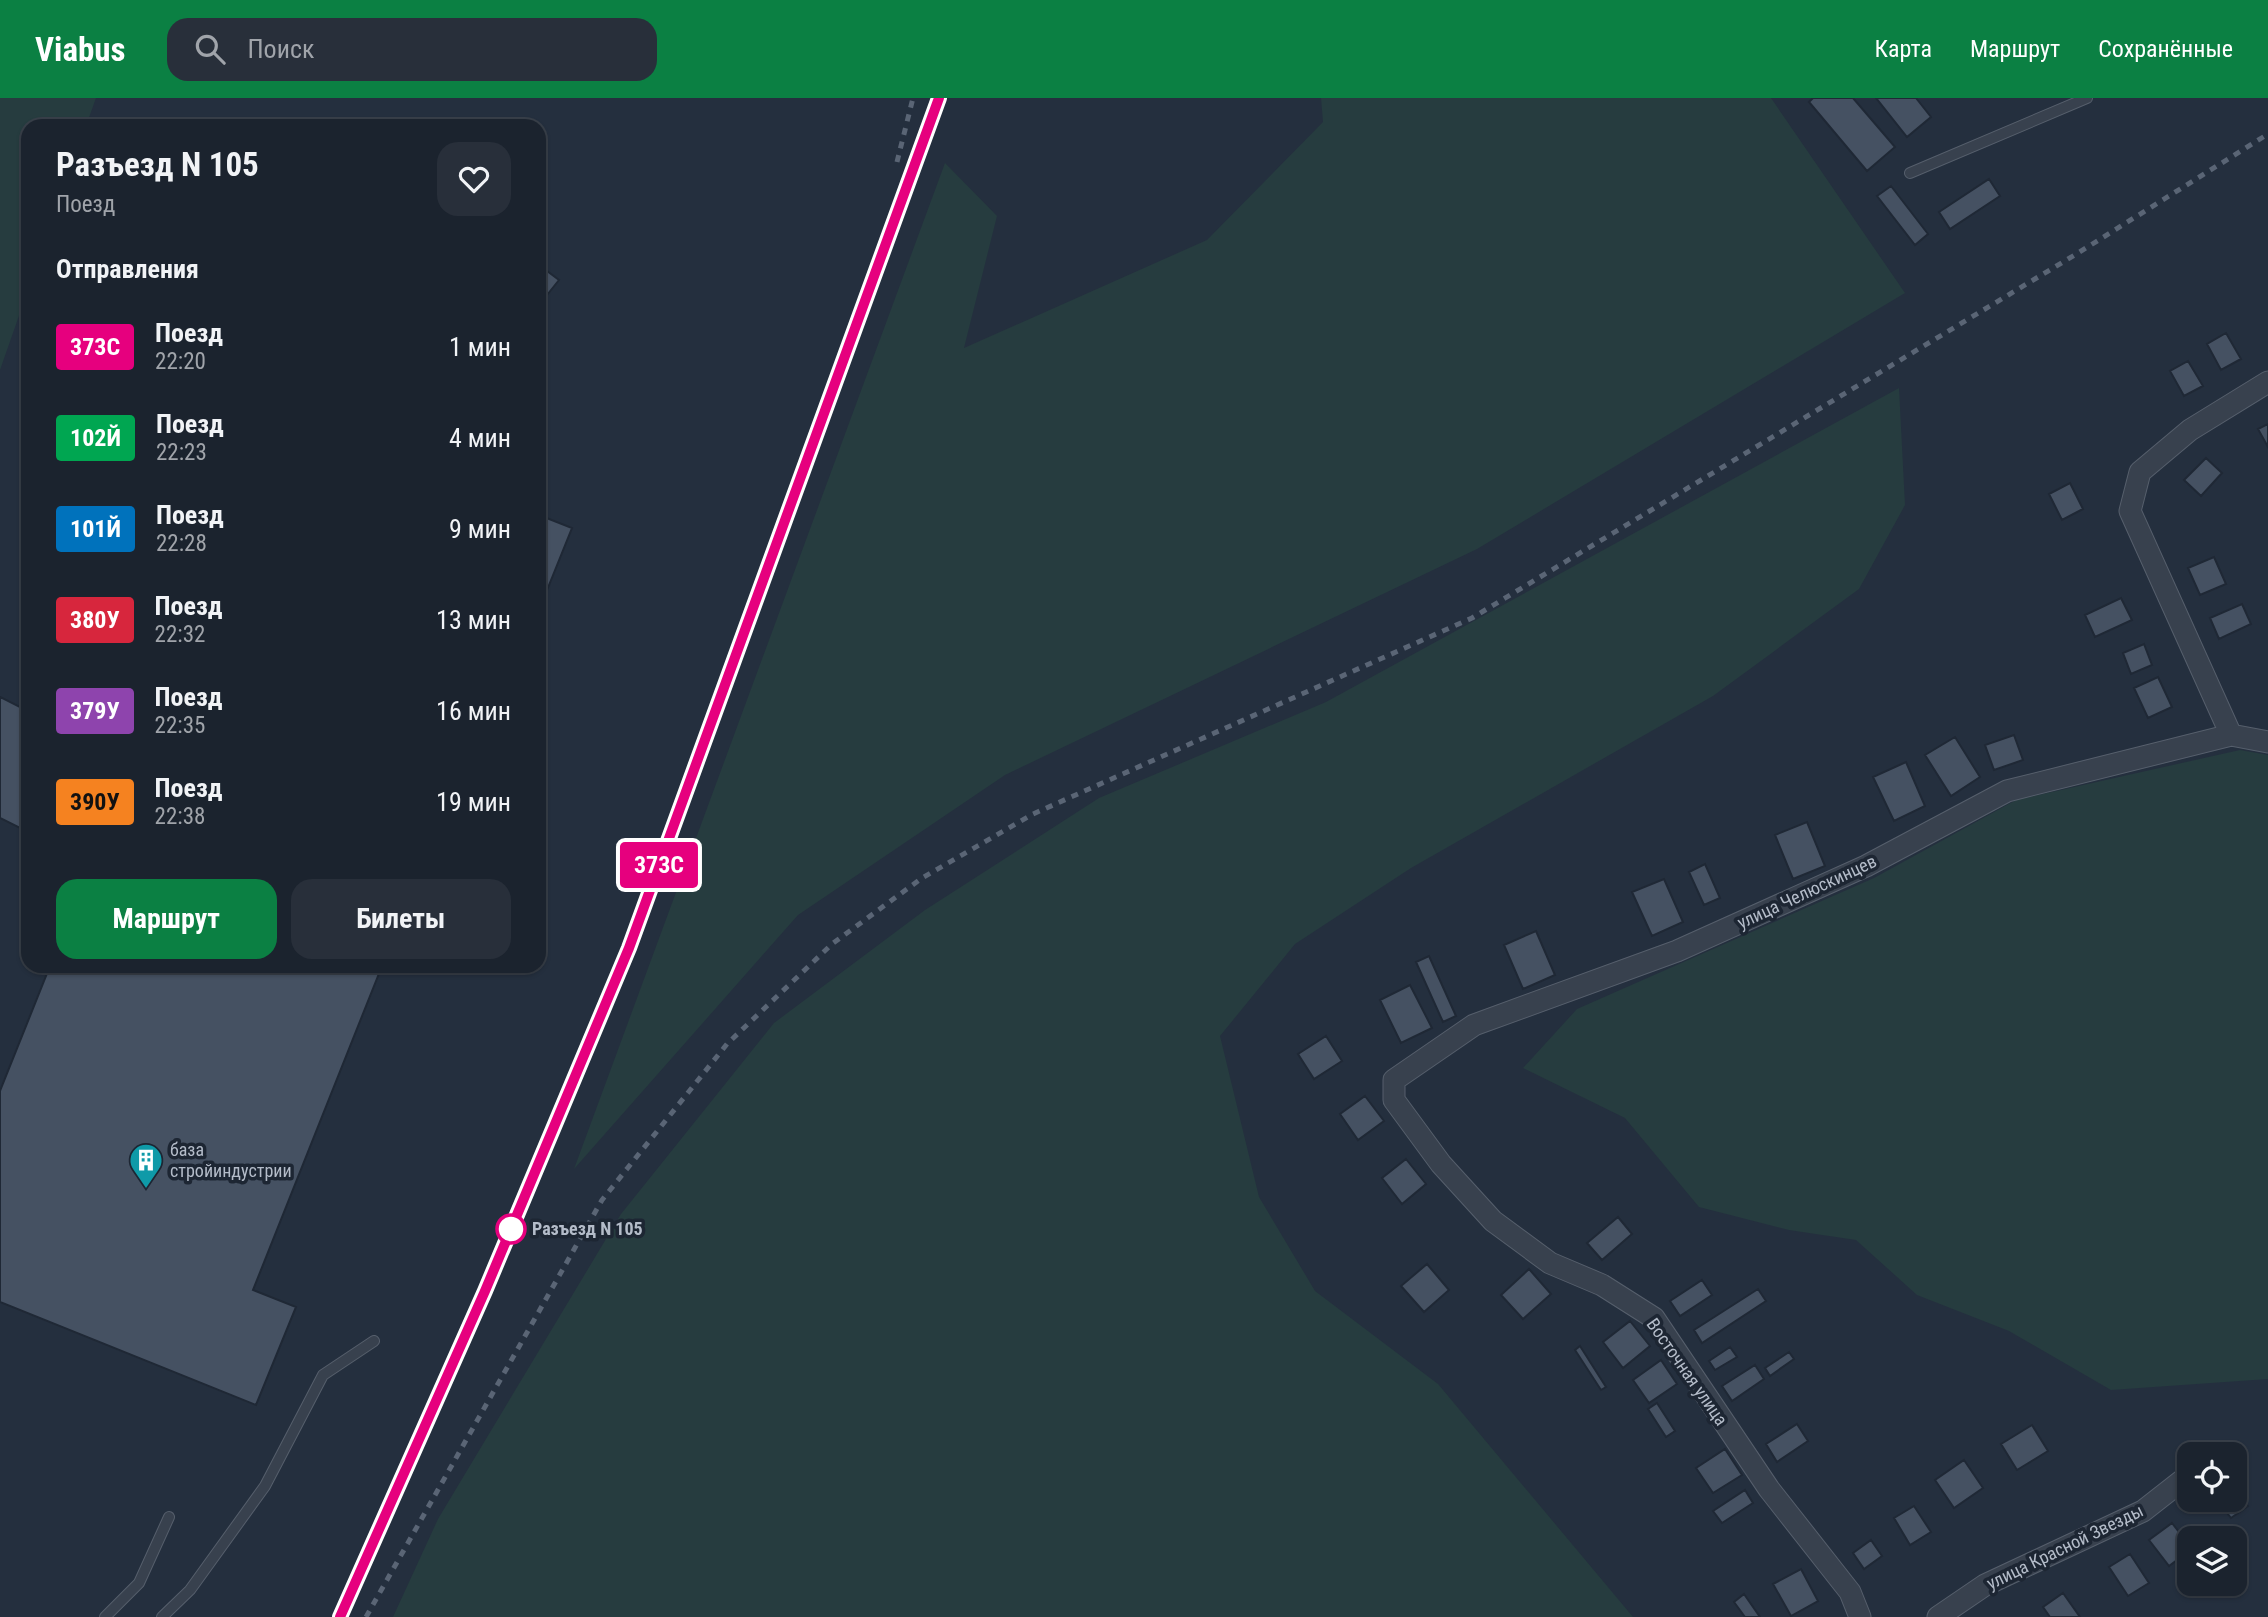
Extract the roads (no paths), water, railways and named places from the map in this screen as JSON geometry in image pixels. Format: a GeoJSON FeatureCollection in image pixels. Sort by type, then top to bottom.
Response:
{"type":"FeatureCollection","features":[{"type":"Feature","properties":{"kind":"street"},"geometry":{"type":"LineString","coordinates":[[2231,735],[2130,511],[2140,472],[2190,430],[2268,383]]}},
{"type":"Feature","properties":{"kind":"street","name":"улица Челюскинцев"},"geometry":{"type":"LineString","coordinates":[[1394,1080],[1474,1025],[1676,951],[1866,866],[2007,791],[2231,735],[2268,742]]}},
{"type":"Feature","properties":{"kind":"street","name":"Восточная улица"},"geometry":{"type":"LineString","coordinates":[[1394,1080],[1394,1100],[1441,1164],[1493,1221],[1550,1263],[1602,1285],[1654,1318],[1769,1489],[1850,1592],[1860,1617]]}},
{"type":"Feature","properties":{"kind":"street","name":"улица Красной Звезды"},"geometry":{"type":"LineString","coordinates":[[1938,1617],[1985,1585],[2143,1511],[2177,1484]]}},
{"type":"Feature","properties":{"kind":"lane"},"geometry":{"type":"LineString","coordinates":[[1910,173],[2087,98]]}},
{"type":"Feature","properties":{"kind":"lane"},"geometry":{"type":"LineString","coordinates":[[162,1617],[190,1590],[265,1486],[323,1375],[374,1341]]}},
{"type":"Feature","properties":{"kind":"lane"},"geometry":{"type":"LineString","coordinates":[[105,1617],[139,1583],[169,1517]]}},
{"type":"Feature","properties":{"kind":"railway"},"geometry":{"type":"LineString","coordinates":[[897,162],[913,98]]}},
{"type":"Feature","properties":{"kind":"railway"},"geometry":{"type":"LineString","coordinates":[[340,1617],[485,1291],[629,948],[939,98]]}},
{"type":"Feature","properties":{"kind":"railway"},"geometry":{"type":"LineString","coordinates":[[366,1617],[602,1200],[727,1044],[832,944],[922,878],[1033,814],[1472,618],[2078,253],[2268,134]]}},
{"type":"Feature","properties":{"kind":"train","name":"373C"},"geometry":{"type":"LineString","coordinates":[[340,1617],[485,1291],[629,948],[939,98]]}},
{"type":"Feature","properties":{"kind":"place","name":"база стройиндустрии"},"geometry":{"type":"Point","coordinates":[146,1190]}},
{"type":"Feature","properties":{"kind":"place","name":"Разъезд N 105"},"geometry":{"type":"Point","coordinates":[511,1229]}}]}
